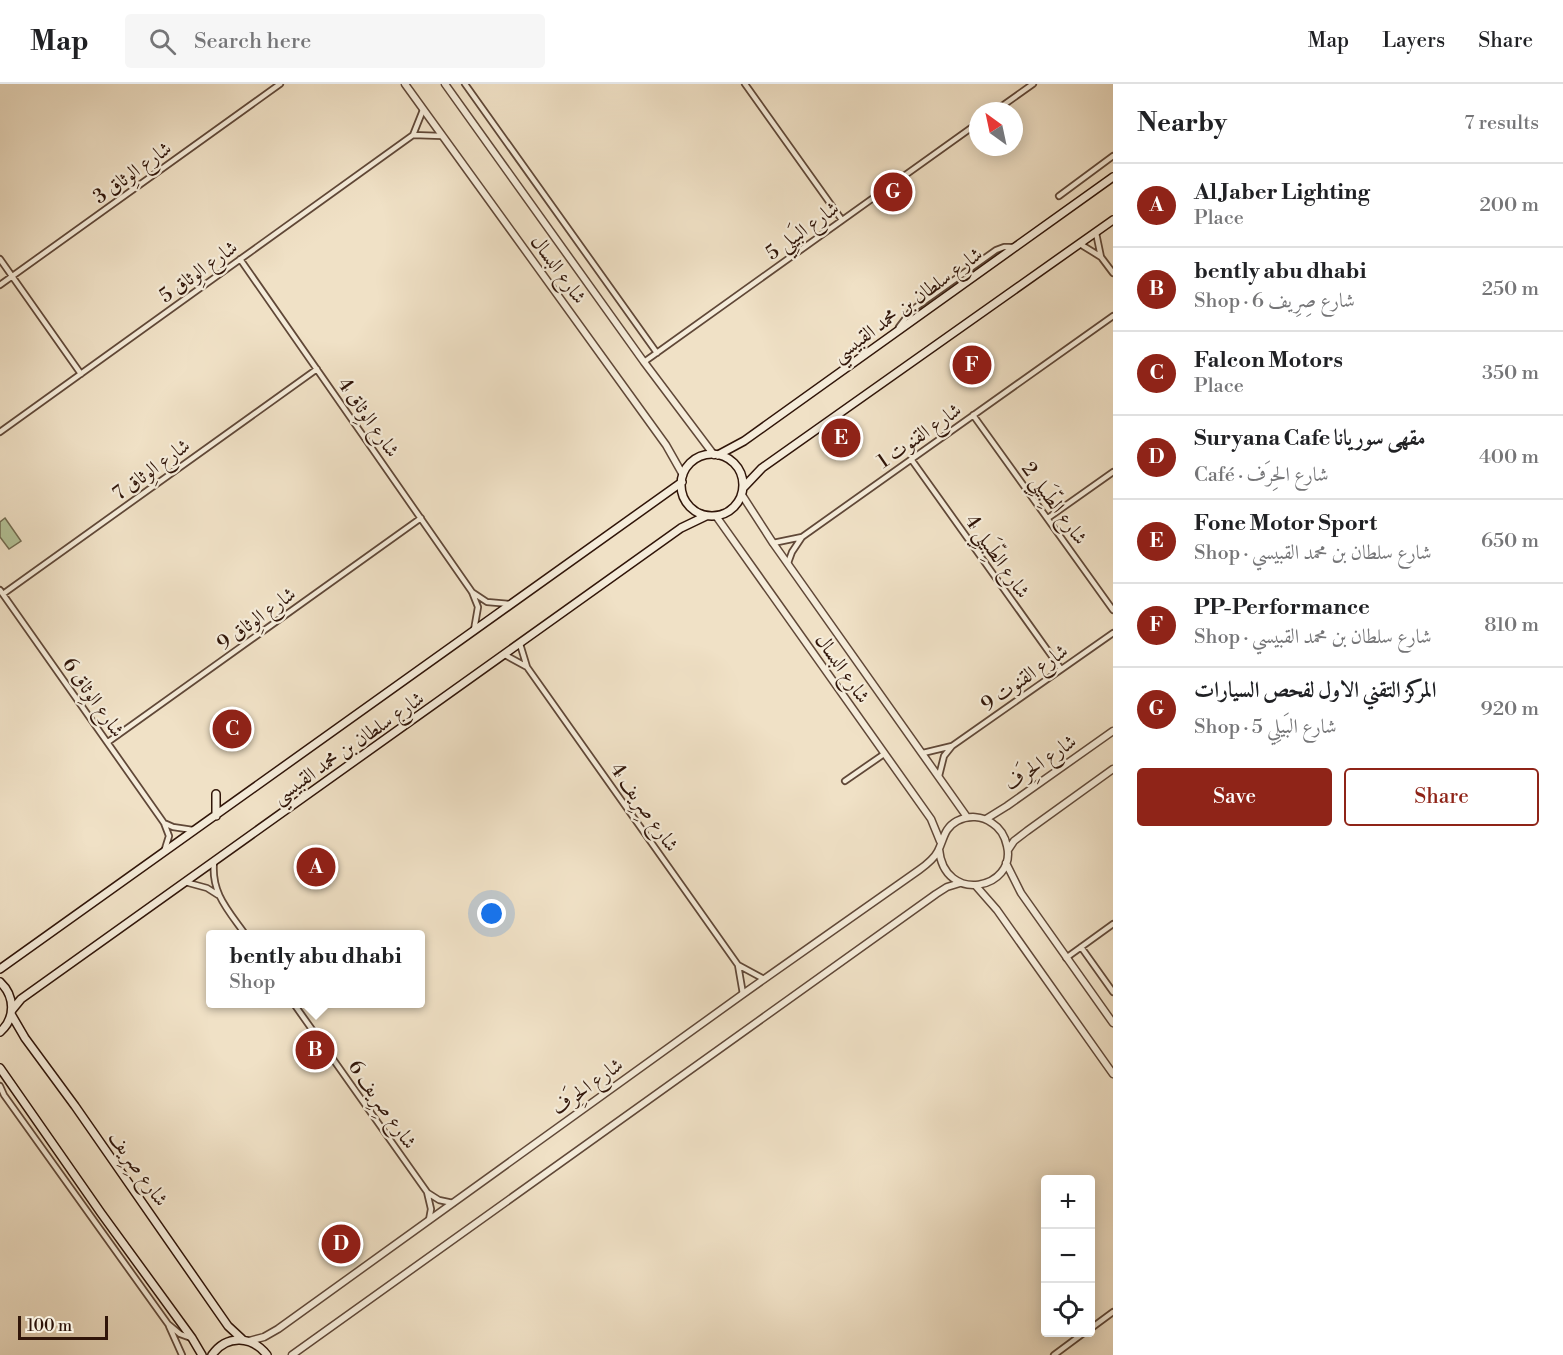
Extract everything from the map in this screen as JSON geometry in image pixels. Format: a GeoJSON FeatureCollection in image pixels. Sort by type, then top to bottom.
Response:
{"type":"FeatureCollection","features":[{"type":"Feature","properties":{"kind":"main road","name":"شارع سلطان بن محمد القبيسي"},"geometry":{"type":"LineString","coordinates":[[716,455],[744,441],[1113,177]]}},
{"type":"Feature","properties":{"kind":"main road"},"geometry":{"type":"LineString","coordinates":[[742,491],[740,473],[736,466],[730,460],[716,455],[701,457],[693,461],[682,479],[682,494],[687,504],[696,512],[706,516],[716,516],[733,508],[742,491],[762,468],[1113,220]]}},
{"type":"Feature","properties":{"kind":"main road","name":"شارع سلطان بن محمد القبيسي"},"geometry":{"type":"LineString","coordinates":[[0,969],[474,633],[682,479]]}},
{"type":"Feature","properties":{"kind":"main road","name":"شارع سلطان بن محمد القبيسي"},"geometry":{"type":"LineString","coordinates":[[0,1032],[9,1022],[12,1012],[21,999],[681,528],[706,516]]}},
{"type":"Feature","properties":{"kind":"main road"},"geometry":{"type":"LineString","coordinates":[[216,794],[216,816]]}},
{"type":"Feature","properties":{"kind":"main road","name":"شارع صِرِيف"},"geometry":{"type":"LineString","coordinates":[[0,982],[8,992],[12,1012],[25,1038],[228,1326],[246,1340],[259,1346],[267,1355]]}},
{"type":"Feature","properties":{"kind":"main road"},"geometry":{"type":"LineString","coordinates":[[0,1071],[202,1355]]}},
{"type":"Feature","properties":{"kind":"main road"},"geometry":{"type":"LineString","coordinates":[[212,1355],[223,1344],[246,1340]]}},
{"type":"Feature","properties":{"kind":"street","name":"شارع الوِثاق 3"},"geometry":{"type":"LineString","coordinates":[[0,285],[280,84]]}},
{"type":"Feature","properties":{"kind":"street","name":"شارع البسال"},"geometry":{"type":"LineString","coordinates":[[405,84],[666,446],[682,479]]}},
{"type":"Feature","properties":{"kind":"street","name":"شارع البسال"},"geometry":{"type":"LineString","coordinates":[[445,84],[644,362],[716,455]]}},
{"type":"Feature","properties":{"kind":"street"},"geometry":{"type":"LineString","coordinates":[[465,84],[657,353]]}},
{"type":"Feature","properties":{"kind":"street"},"geometry":{"type":"LineString","coordinates":[[745,84],[842,220]]}},
{"type":"Feature","properties":{"kind":"street"},"geometry":{"type":"LineString","coordinates":[[1008,102],[1033,84]]}},
{"type":"Feature","properties":{"kind":"street"},"geometry":{"type":"LineString","coordinates":[[423,110],[413,135],[442,136]]}},
{"type":"Feature","properties":{"kind":"street","name":"شارع البَيلِي 5"},"geometry":{"type":"LineString","coordinates":[[644,362],[969,129]]}},
{"type":"Feature","properties":{"kind":"street","name":"شارع الوِثاق 5"},"geometry":{"type":"LineString","coordinates":[[0,432],[413,135]]}},
{"type":"Feature","properties":{"kind":"street"},"geometry":{"type":"LineString","coordinates":[[1059,196],[1112,158]]}},
{"type":"Feature","properties":{"kind":"street"},"geometry":{"type":"LineString","coordinates":[[1096,232],[1101,257]]}},
{"type":"Feature","properties":{"kind":"street"},"geometry":{"type":"LineString","coordinates":[[1080,244],[1101,257],[1113,273]]}},
{"type":"Feature","properties":{"kind":"street"},"geometry":{"type":"LineString","coordinates":[[0,259],[81,374]]}},
{"type":"Feature","properties":{"kind":"street","name":"شارع الوِثاق 4"},"geometry":{"type":"LineString","coordinates":[[240,259],[472,592],[478,607],[474,633]]}},
{"type":"Feature","properties":{"kind":"street","name":"شارع القنوت 1"},"geometry":{"type":"LineString","coordinates":[[788,563],[802,537],[1113,316]]}},
{"type":"Feature","properties":{"kind":"street","name":"شارع الوِثاق 7"},"geometry":{"type":"LineString","coordinates":[[1,592],[317,369]]}},
{"type":"Feature","properties":{"kind":"street","name":"شارع الطِّبَيلِي 2"},"geometry":{"type":"LineString","coordinates":[[973,415],[1113,610]]}},
{"type":"Feature","properties":{"kind":"street","name":"شارع الطِّبَيلِي 4"},"geometry":{"type":"LineString","coordinates":[[911,459],[1060,669]]}},
{"type":"Feature","properties":{"kind":"street"},"geometry":{"type":"LineString","coordinates":[[1048,518],[1113,472]]}},
{"type":"Feature","properties":{"kind":"street","name":"شارع البسال"},"geometry":{"type":"LineString","coordinates":[[742,491],[773,543],[967,817]]}},
{"type":"Feature","properties":{"kind":"street","name":"شارع البسال"},"geometry":{"type":"LineString","coordinates":[[716,516],[931,819],[940,840]]}},
{"type":"Feature","properties":{"kind":"street","name":"شارع الوِثاق 9"},"geometry":{"type":"LineString","coordinates":[[108,742],[421,518]]}},
{"type":"Feature","properties":{"kind":"street","name":"شارع القنوت 1"},"geometry":{"type":"LineString","coordinates":[[773,543],[802,537]]}},
{"type":"Feature","properties":{"kind":"street","name":"شارع الوِثاق 6"},"geometry":{"type":"LineString","coordinates":[[1,592],[164,822]]}},
{"type":"Feature","properties":{"kind":"street"},"geometry":{"type":"LineString","coordinates":[[472,592],[487,602],[513,604]]}},
{"type":"Feature","properties":{"kind":"street","name":"شارع القنوت 9"},"geometry":{"type":"LineString","coordinates":[[939,776],[944,756],[952,746],[1113,633]]}},
{"type":"Feature","properties":{"kind":"street","name":"شارع صِرِيف 4"},"geometry":{"type":"LineString","coordinates":[[520,644],[527,667],[738,964],[764,979]]}},
{"type":"Feature","properties":{"kind":"street","name":"شارع صِرِيف 4"},"geometry":{"type":"LineString","coordinates":[[505,655],[527,667]]}},
{"type":"Feature","properties":{"kind":"street","name":"شارع الحِرَف"},"geometry":{"type":"LineString","coordinates":[[986,819],[1113,731]]}},
{"type":"Feature","properties":{"kind":"street","name":"شارع القنوت 9"},"geometry":{"type":"LineString","coordinates":[[923,753],[952,746]]}},
{"type":"Feature","properties":{"kind":"street"},"geometry":{"type":"LineString","coordinates":[[845,781],[884,754]]}},
{"type":"Feature","properties":{"kind":"street"},"geometry":{"type":"LineString","coordinates":[[292,1355],[947,887],[960,884],[976,886],[997,876],[1006,863],[1008,850],[1014,841],[1113,769]]}},
{"type":"Feature","properties":{"kind":"street"},"geometry":{"type":"LineString","coordinates":[[960,884],[944,870],[940,860],[940,840],[950,825],[967,817],[986,819],[1002,832],[1008,850]]}},
{"type":"Feature","properties":{"kind":"street"},"geometry":{"type":"LineString","coordinates":[[164,822],[173,827],[196,831]]}},
{"type":"Feature","properties":{"kind":"street"},"geometry":{"type":"LineString","coordinates":[[163,854],[169,836],[164,822]]}},
{"type":"Feature","properties":{"kind":"street","name":"شارع الحِرَف"},"geometry":{"type":"LineString","coordinates":[[246,1340],[264,1337],[278,1329],[919,870],[939,849]]}},
{"type":"Feature","properties":{"kind":"street"},"geometry":{"type":"LineString","coordinates":[[214,862],[213,872],[218,895],[242,930]]}},
{"type":"Feature","properties":{"kind":"street"},"geometry":{"type":"LineString","coordinates":[[1006,863],[1021,893],[1113,1023]]}},
{"type":"Feature","properties":{"kind":"street"},"geometry":{"type":"LineString","coordinates":[[185,882],[207,888],[218,895]]}},
{"type":"Feature","properties":{"kind":"street"},"geometry":{"type":"LineString","coordinates":[[976,886],[997,910],[1113,1074]]}},
{"type":"Feature","properties":{"kind":"street"},"geometry":{"type":"LineString","coordinates":[[1066,957],[1113,924]]}},
{"type":"Feature","properties":{"kind":"street"},"geometry":{"type":"LineString","coordinates":[[1081,947],[1113,992]]}},
{"type":"Feature","properties":{"kind":"street","name":"شارع صِرِيف 4"},"geometry":{"type":"LineString","coordinates":[[738,964],[743,994]]}},
{"type":"Feature","properties":{"kind":"street","name":"شارع صِرِيف 6"},"geometry":{"type":"LineString","coordinates":[[297,1008],[427,1192]]}},
{"type":"Feature","properties":{"kind":"street"},"geometry":{"type":"LineString","coordinates":[[0,1086],[4,1095],[168,1324],[182,1355]]}},
{"type":"Feature","properties":{"kind":"street"},"geometry":{"type":"LineString","coordinates":[[427,1192],[439,1200],[453,1203]]}},
{"type":"Feature","properties":{"kind":"street"},"geometry":{"type":"LineString","coordinates":[[427,1192],[430,1203],[429,1220]]}},
{"type":"Feature","properties":{"kind":"street"},"geometry":{"type":"LineString","coordinates":[[1095,1325],[1113,1312]]}},
{"type":"Feature","properties":{"kind":"street"},"geometry":{"type":"LineString","coordinates":[[168,1324],[180,1334],[192,1338]]}},
{"type":"Feature","properties":{"kind":"street"},"geometry":{"type":"LineString","coordinates":[[1054,1355],[1078,1337]]}},
{"type":"Feature","properties":{"kind":"green space"},"geometry":{"type":"Polygon","coordinates":[[[5,518],[21,541],[9,549],[0,537],[0,522],[5,518]]]}},
{"type":"Feature","properties":{"kind":"place","name":"المركز التقني الاول لفحص السيارات"},"geometry":{"type":"Point","coordinates":[893,192]}},
{"type":"Feature","properties":{"kind":"place","name":"PP-Performance"},"geometry":{"type":"Point","coordinates":[972,365]}},
{"type":"Feature","properties":{"kind":"place","name":"Fone Motor Sport"},"geometry":{"type":"Point","coordinates":[841,438]}},
{"type":"Feature","properties":{"kind":"place","name":"Falcon Motors"},"geometry":{"type":"Point","coordinates":[232,729]}},
{"type":"Feature","properties":{"kind":"place","name":"Al Jaber Lighting"},"geometry":{"type":"Point","coordinates":[316,867]}},
{"type":"Feature","properties":{"kind":"place","name":"bently abu dhabi"},"geometry":{"type":"Point","coordinates":[315,1050]}},
{"type":"Feature","properties":{"kind":"place","name":"Suryana Cafe مقهى سوريانا"},"geometry":{"type":"Point","coordinates":[341,1244]}}]}
